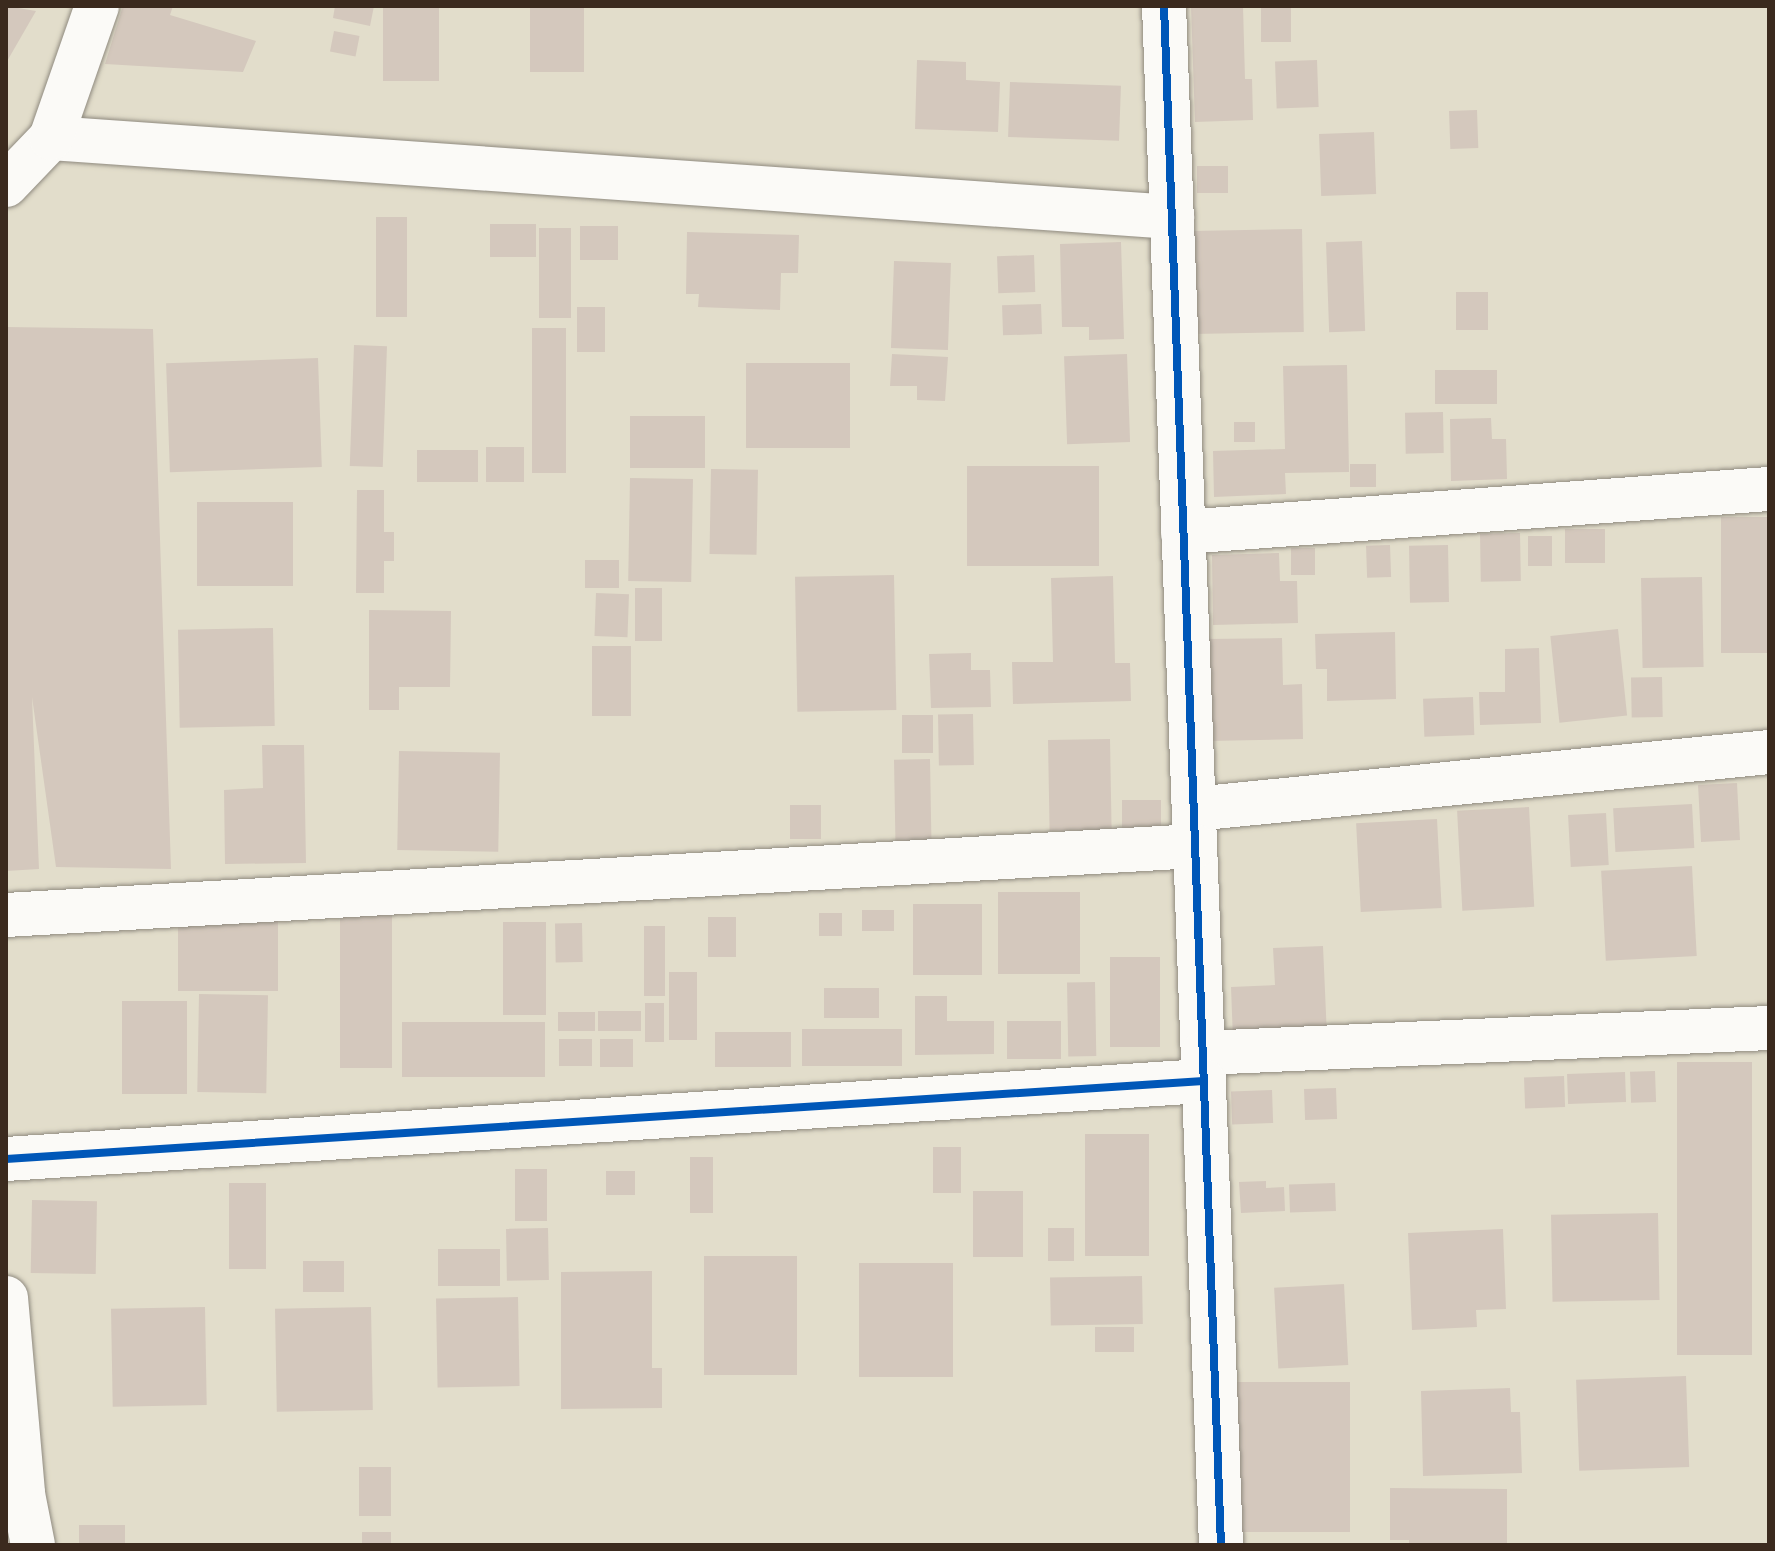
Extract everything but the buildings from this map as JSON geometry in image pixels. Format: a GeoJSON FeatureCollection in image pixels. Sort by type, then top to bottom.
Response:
{"type":"FeatureCollection","features":[{"type":"Feature","properties":{"kind":"street"},"geometry":{"type":"LineString","coordinates":[[6,185],[51,138],[97,6]]}},
{"type":"Feature","properties":{"kind":"street"},"geometry":{"type":"LineString","coordinates":[[1164,6],[1221,1545]]}},
{"type":"Feature","properties":{"kind":"street"},"geometry":{"type":"LineString","coordinates":[[51,138],[1172,217]]}},
{"type":"Feature","properties":{"kind":"street"},"geometry":{"type":"LineString","coordinates":[[1183,532],[1769,489]]}},
{"type":"Feature","properties":{"kind":"street"},"geometry":{"type":"LineString","coordinates":[[6,915],[1194,828],[1769,752]]}},
{"type":"Feature","properties":{"kind":"street"},"geometry":{"type":"LineString","coordinates":[[6,1159],[1203,1067],[1769,1028]]}},
{"type":"Feature","properties":{"kind":"street"},"geometry":{"type":"LineString","coordinates":[[6,1298],[15,1479],[33,1545]]}},
{"type":"Feature","properties":{"kind":"cycle path"},"geometry":{"type":"LineString","coordinates":[[1164,6],[1221,1545]]}},
{"type":"Feature","properties":{"kind":"cycle path"},"geometry":{"type":"LineString","coordinates":[[6,1159],[1203,1081]]}}]}
